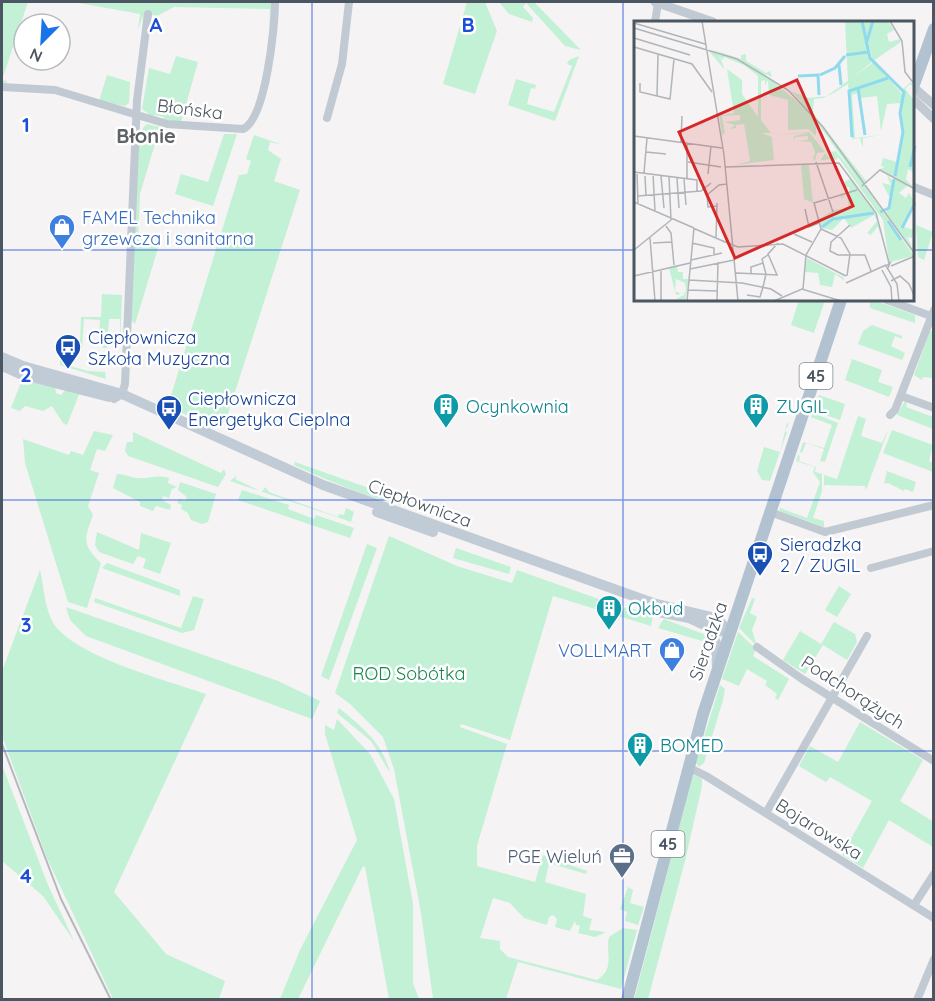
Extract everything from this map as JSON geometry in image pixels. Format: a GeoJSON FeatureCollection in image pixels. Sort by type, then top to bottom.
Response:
{"type":"FeatureCollection","features":[{"type":"Feature","properties":{"kind":"main road"},"geometry":{"type":"LineString","coordinates":[[914,84],[917,67],[933,29]]}},
{"type":"Feature","properties":{"kind":"main road","name":"Sieradzka"},"geometry":{"type":"LineString","coordinates":[[627,999],[688,767],[717,672],[840,302]]}},
{"type":"Feature","properties":{"kind":"main road","name":"Ciepłownicza"},"geometry":{"type":"LineString","coordinates":[[2,357],[118,396],[323,485],[653,603],[716,618]]}},
{"type":"Feature","properties":{"kind":"main road","name":"Ciepłownicza"},"geometry":{"type":"LineString","coordinates":[[2,366],[118,396],[128,404],[319,491],[659,613],[694,619],[709,628],[730,632]]}},
{"type":"Feature","properties":{"kind":"main road"},"geometry":{"type":"LineString","coordinates":[[716,618],[727,616],[739,608]]}},
{"type":"Feature","properties":{"kind":"main road"},"geometry":{"type":"LineString","coordinates":[[716,618],[730,632]]}},
{"type":"Feature","properties":{"kind":"main road"},"geometry":{"type":"LineString","coordinates":[[709,628],[716,644],[717,672]]}},
{"type":"Feature","properties":{"kind":"street","name":"Błońska"},"geometry":{"type":"LineString","coordinates":[[2,87],[55,90],[136,116],[177,125],[239,129],[250,125],[273,40],[275,2]]}},
{"type":"Feature","properties":{"kind":"street"},"geometry":{"type":"LineString","coordinates":[[327,118],[342,64],[349,2]]}},
{"type":"Feature","properties":{"kind":"street"},"geometry":{"type":"LineString","coordinates":[[655,21],[656,2],[710,21]]}},
{"type":"Feature","properties":{"kind":"street"},"geometry":{"type":"LineString","coordinates":[[118,396],[125,384],[136,116],[148,14]]}},
{"type":"Feature","properties":{"kind":"street"},"geometry":{"type":"LineString","coordinates":[[914,91],[933,105]]}},
{"type":"Feature","properties":{"kind":"street"},"geometry":{"type":"LineString","coordinates":[[914,91],[933,119]]}},
{"type":"Feature","properties":{"kind":"street"},"geometry":{"type":"LineString","coordinates":[[914,187],[933,195]]}},
{"type":"Feature","properties":{"kind":"street"},"geometry":{"type":"LineString","coordinates":[[890,415],[895,410],[901,396],[932,313],[894,302]]}},
{"type":"Feature","properties":{"kind":"street"},"geometry":{"type":"LineString","coordinates":[[901,396],[933,408]]}},
{"type":"Feature","properties":{"kind":"street"},"geometry":{"type":"LineString","coordinates":[[771,512],[825,532],[933,505]]}},
{"type":"Feature","properties":{"kind":"street"},"geometry":{"type":"LineString","coordinates":[[871,568],[933,551]]}},
{"type":"Feature","properties":{"kind":"street"},"geometry":{"type":"LineString","coordinates":[[766,813],[867,636]]}},
{"type":"Feature","properties":{"kind":"street","name":"Podchorążych"},"geometry":{"type":"LineString","coordinates":[[757,647],[933,761]]}},
{"type":"Feature","properties":{"kind":"street","name":"Bojarowska"},"geometry":{"type":"LineString","coordinates":[[688,767],[933,918]]}},
{"type":"Feature","properties":{"kind":"street"},"geometry":{"type":"LineString","coordinates":[[914,905],[933,874]]}},
{"type":"Feature","properties":{"kind":"street"},"geometry":{"type":"LineString","coordinates":[[917,999],[933,959]]}},
{"type":"Feature","properties":{"kind":"green space"},"geometry":{"type":"Polygon","coordinates":[[[2,2],[28,2],[25,12],[12,12],[12,50],[2,80],[2,2]]]}},
{"type":"Feature","properties":{"kind":"green space"},"geometry":{"type":"Polygon","coordinates":[[[73,2],[272,2],[269,37],[270,9],[174,7],[157,16],[152,15],[142,32],[143,15],[138,30],[140,14],[73,2]]]}},
{"type":"Feature","properties":{"kind":"green space"},"geometry":{"type":"Polygon","coordinates":[[[467,2],[485,2],[497,31],[475,94],[443,84],[467,2]]]}},
{"type":"Feature","properties":{"kind":"green space"},"geometry":{"type":"Polygon","coordinates":[[[499,2],[534,2],[581,50],[565,46],[526,3],[523,7],[533,18],[532,22],[509,14],[499,2]]]}},
{"type":"Feature","properties":{"kind":"green space"},"geometry":{"type":"Polygon","coordinates":[[[176,56],[198,62],[181,122],[163,120],[164,117],[154,115],[153,117],[142,109],[149,68],[170,74],[176,56]]]}},
{"type":"Feature","properties":{"kind":"green space"},"geometry":{"type":"Polygon","coordinates":[[[579,56],[555,121],[508,105],[516,79],[536,85],[535,89],[531,88],[527,104],[554,112],[572,66],[567,64],[569,60],[579,56]]]}},
{"type":"Feature","properties":{"kind":"green space"},"geometry":{"type":"Polygon","coordinates":[[[107,75],[130,82],[129,103],[125,106],[99,101],[107,75]]]}},
{"type":"Feature","properties":{"kind":"green space"},"geometry":{"type":"Polygon","coordinates":[[[147,124],[160,127],[140,194],[138,240],[159,245],[135,324],[131,320],[139,132],[147,124]]]}},
{"type":"Feature","properties":{"kind":"green space"},"geometry":{"type":"Polygon","coordinates":[[[224,134],[237,134],[213,206],[175,194],[181,174],[208,182],[224,134]]]}},
{"type":"Feature","properties":{"kind":"green space"},"geometry":{"type":"Polygon","coordinates":[[[254,135],[283,145],[270,142],[268,150],[281,159],[274,181],[300,190],[225,423],[217,421],[214,428],[174,409],[176,406],[171,403],[169,407],[158,402],[159,398],[169,402],[239,175],[247,174],[251,161],[246,159],[254,135]]]}},
{"type":"Feature","properties":{"kind":"green space"},"geometry":{"type":"Polygon","coordinates":[[[916,225],[933,232],[924,260],[918,257],[916,225]]]}},
{"type":"Feature","properties":{"kind":"green space"},"geometry":{"type":"Polygon","coordinates":[[[102,294],[122,295],[120,345],[120,319],[109,319],[107,348],[103,348],[99,339],[100,320],[84,319],[82,348],[63,346],[62,364],[88,371],[105,372],[106,379],[60,365],[61,344],[80,344],[81,317],[101,317],[102,294]]]}},
{"type":"Feature","properties":{"kind":"green space"},"geometry":{"type":"Polygon","coordinates":[[[798,302],[824,302],[814,333],[791,325],[798,302]]]}},
{"type":"Feature","properties":{"kind":"green space"},"geometry":{"type":"Polygon","coordinates":[[[870,302],[879,302],[915,315],[915,323],[870,308],[870,302]]]}},
{"type":"Feature","properties":{"kind":"green space"},"geometry":{"type":"Polygon","coordinates":[[[872,325],[902,336],[902,339],[895,336],[891,346],[905,353],[902,360],[858,344],[863,331],[872,325]]]}},
{"type":"Feature","properties":{"kind":"green space"},"geometry":{"type":"Polygon","coordinates":[[[930,331],[933,331],[933,378],[923,377],[922,380],[914,375],[930,331]]]}},
{"type":"Feature","properties":{"kind":"green space"},"geometry":{"type":"Polygon","coordinates":[[[852,359],[882,370],[878,382],[893,387],[889,397],[845,380],[852,359]]]}},
{"type":"Feature","properties":{"kind":"green space"},"geometry":{"type":"Polygon","coordinates":[[[22,380],[55,387],[56,393],[61,395],[66,389],[80,392],[67,425],[63,423],[52,406],[43,411],[25,406],[20,411],[11,408],[22,380]]]}},
{"type":"Feature","properties":{"kind":"green space"},"geometry":{"type":"Polygon","coordinates":[[[819,395],[845,404],[840,420],[813,411],[819,395]]]}},
{"type":"Feature","properties":{"kind":"green space"},"geometry":{"type":"Polygon","coordinates":[[[905,401],[907,402],[906,407],[933,417],[933,429],[897,415],[905,401]]]}},
{"type":"Feature","properties":{"kind":"green space"},"geometry":{"type":"Polygon","coordinates":[[[813,413],[838,423],[825,462],[820,461],[824,449],[806,443],[802,453],[800,452],[803,442],[824,448],[832,425],[811,417],[813,413]]]}},
{"type":"Feature","properties":{"kind":"green space"},"geometry":{"type":"Polygon","coordinates":[[[858,416],[866,419],[861,436],[882,443],[889,428],[866,490],[865,486],[825,485],[824,487],[824,475],[837,479],[858,416]]]}},
{"type":"Feature","properties":{"kind":"green space"},"geometry":{"type":"Polygon","coordinates":[[[892,430],[933,445],[929,461],[933,463],[933,472],[883,453],[892,430]]]}},
{"type":"Feature","properties":{"kind":"green space"},"geometry":{"type":"Polygon","coordinates":[[[94,431],[113,435],[105,451],[97,449],[90,470],[99,473],[88,506],[93,515],[86,541],[90,551],[101,563],[87,608],[68,602],[25,463],[23,439],[69,455],[71,451],[83,455],[94,431]]]}},
{"type":"Feature","properties":{"kind":"green space"},"geometry":{"type":"Polygon","coordinates":[[[785,431],[787,432],[770,481],[762,480],[757,471],[764,447],[780,452],[785,431]]]}},
{"type":"Feature","properties":{"kind":"green space"},"geometry":{"type":"Polygon","coordinates":[[[133,432],[221,473],[224,469],[226,474],[218,487],[128,456],[125,451],[127,442],[133,442],[133,432]]]}},
{"type":"Feature","properties":{"kind":"green space"},"geometry":{"type":"Polygon","coordinates":[[[798,455],[800,456],[799,461],[816,467],[815,472],[822,474],[822,491],[813,518],[824,521],[824,527],[779,511],[780,508],[807,518],[820,482],[813,472],[815,467],[796,461],[798,455]]]}},
{"type":"Feature","properties":{"kind":"green space"},"geometry":{"type":"Polygon","coordinates":[[[295,462],[428,509],[396,504],[360,493],[294,465],[295,462]]]}},
{"type":"Feature","properties":{"kind":"green space"},"geometry":{"type":"Polygon","coordinates":[[[887,471],[916,482],[913,492],[905,489],[904,491],[888,483],[884,484],[887,471]]]}},
{"type":"Feature","properties":{"kind":"green space"},"geometry":{"type":"Polygon","coordinates":[[[117,474],[135,478],[161,476],[169,478],[168,483],[177,487],[172,489],[169,498],[163,496],[162,500],[171,505],[170,510],[156,506],[153,511],[140,506],[140,502],[113,488],[117,474]]]}},
{"type":"Feature","properties":{"kind":"green space"},"geometry":{"type":"Polygon","coordinates":[[[237,475],[235,479],[261,491],[230,481],[237,475]]]}},
{"type":"Feature","properties":{"kind":"green space"},"geometry":{"type":"Polygon","coordinates":[[[180,482],[216,494],[208,522],[202,524],[191,520],[188,513],[181,509],[182,505],[177,503],[179,499],[185,501],[187,497],[178,490],[180,482]]]}},
{"type":"Feature","properties":{"kind":"green space"},"geometry":{"type":"Polygon","coordinates":[[[265,487],[269,492],[338,517],[339,514],[344,515],[346,508],[354,512],[351,522],[262,492],[265,487]]]}},
{"type":"Feature","properties":{"kind":"green space"},"geometry":{"type":"Polygon","coordinates":[[[242,490],[289,505],[288,509],[314,519],[316,515],[354,528],[350,538],[238,500],[242,490]]]}},
{"type":"Feature","properties":{"kind":"green space"},"geometry":{"type":"Polygon","coordinates":[[[97,532],[139,550],[141,533],[171,543],[160,574],[143,568],[146,559],[138,556],[133,564],[99,552],[95,545],[97,532]]]}},
{"type":"Feature","properties":{"kind":"green space"},"geometry":{"type":"Polygon","coordinates":[[[389,536],[457,566],[512,583],[517,570],[653,616],[651,626],[553,596],[510,740],[461,724],[460,727],[507,744],[477,846],[477,866],[535,882],[543,855],[587,871],[586,874],[549,863],[545,882],[586,894],[583,916],[592,919],[589,930],[606,932],[595,937],[578,933],[580,926],[576,925],[575,921],[570,931],[555,927],[557,919],[553,915],[549,917],[547,925],[524,918],[510,903],[493,898],[480,938],[500,941],[500,949],[508,957],[597,980],[603,975],[608,965],[609,937],[623,928],[637,930],[621,989],[518,962],[506,999],[433,999],[421,913],[394,769],[383,737],[350,704],[335,693],[389,536]]]}},
{"type":"Feature","properties":{"kind":"green space"},"geometry":{"type":"Polygon","coordinates":[[[367,544],[377,548],[329,680],[321,676],[367,544]]]}},
{"type":"Feature","properties":{"kind":"green space"},"geometry":{"type":"Polygon","coordinates":[[[456,548],[511,567],[509,574],[453,558],[456,548]]]}},
{"type":"Feature","properties":{"kind":"green space"},"geometry":{"type":"Polygon","coordinates":[[[107,563],[180,590],[180,596],[102,568],[107,563]]]}},
{"type":"Feature","properties":{"kind":"green space"},"geometry":{"type":"Polygon","coordinates":[[[40,570],[49,615],[56,627],[69,638],[105,659],[206,694],[114,892],[166,954],[225,981],[219,999],[113,999],[47,858],[2,736],[2,671],[40,570]]]}},
{"type":"Feature","properties":{"kind":"green space"},"geometry":{"type":"Polygon","coordinates":[[[839,586],[851,594],[837,617],[825,610],[839,586]]]}},
{"type":"Feature","properties":{"kind":"green space"},"geometry":{"type":"Polygon","coordinates":[[[193,596],[204,599],[194,630],[182,633],[94,602],[95,598],[181,628],[193,596]]]}},
{"type":"Feature","properties":{"kind":"green space"},"geometry":{"type":"Polygon","coordinates":[[[752,598],[755,599],[750,613],[757,617],[752,630],[757,646],[739,628],[752,598]]]}},
{"type":"Feature","properties":{"kind":"green space"},"geometry":{"type":"Polygon","coordinates":[[[66,607],[278,681],[320,701],[312,719],[86,636],[70,620],[66,607]]]}},
{"type":"Feature","properties":{"kind":"green space"},"geometry":{"type":"Polygon","coordinates":[[[664,619],[706,635],[709,643],[658,628],[664,619]]]}},
{"type":"Feature","properties":{"kind":"green space"},"geometry":{"type":"Polygon","coordinates":[[[834,622],[855,634],[857,642],[847,660],[823,645],[805,674],[783,660],[800,631],[821,644],[834,622]]]}},
{"type":"Feature","properties":{"kind":"green space"},"geometry":{"type":"Polygon","coordinates":[[[738,632],[756,649],[753,656],[789,679],[778,700],[775,698],[777,694],[765,685],[767,681],[747,669],[739,686],[722,679],[738,632]]]}},
{"type":"Feature","properties":{"kind":"green space"},"geometry":{"type":"Polygon","coordinates":[[[720,685],[725,689],[723,700],[704,763],[699,767],[696,763],[720,685]]]}},
{"type":"Feature","properties":{"kind":"green space"},"geometry":{"type":"Polygon","coordinates":[[[339,708],[377,744],[390,773],[371,741],[337,713],[339,708]]]}},
{"type":"Feature","properties":{"kind":"green space","name":"ROD Sobótka"},"geometry":{"type":"Polygon","coordinates":[[[337,719],[370,754],[394,799],[413,904],[413,983],[419,999],[389,999],[363,866],[298,999],[280,999],[300,950],[357,840],[325,734],[325,725],[334,730],[337,719]]]}},
{"type":"Feature","properties":{"kind":"green space"},"geometry":{"type":"Polygon","coordinates":[[[860,722],[923,760],[900,801],[934,822],[933,847],[889,820],[863,868],[842,855],[872,801],[830,777],[826,782],[799,766],[810,746],[838,762],[860,722]]]}},
{"type":"Feature","properties":{"kind":"green space"},"geometry":{"type":"Polygon","coordinates":[[[2,765],[48,885],[74,941],[43,896],[2,861],[2,765]]]}},
{"type":"Feature","properties":{"kind":"green space"},"geometry":{"type":"Polygon","coordinates":[[[693,774],[702,779],[702,786],[685,861],[648,999],[634,1000],[693,774]]]}},
{"type":"Feature","properties":{"kind":"green space"},"geometry":{"type":"Polygon","coordinates":[[[628,887],[633,890],[630,903],[644,907],[638,925],[625,921],[627,912],[620,909],[628,887]]]}},
{"type":"Feature","properties":{"kind":"railway"},"geometry":{"type":"LineString","coordinates":[[2,744],[61,899],[111,1000]]}},
{"type":"Feature","properties":{"kind":"place","name":"FAMEL Technika grzewcza i sanitarna"},"geometry":{"type":"Point","coordinates":[62,250]}},
{"type":"Feature","properties":{"kind":"place","name":"Ciepłownicza Szkoła Muzyczna"},"geometry":{"type":"Point","coordinates":[68,370]}},
{"type":"Feature","properties":{"kind":"place","name":"Ocynkownia"},"geometry":{"type":"Point","coordinates":[446,429]}},
{"type":"Feature","properties":{"kind":"place","name":"ZUGIL"},"geometry":{"type":"Point","coordinates":[756,429]}},
{"type":"Feature","properties":{"kind":"place","name":"Ciepłownicza Energetyka Cieplna"},"geometry":{"type":"Point","coordinates":[169,431]}},
{"type":"Feature","properties":{"kind":"place","name":"Sieradzka 2 / ZUGIL"},"geometry":{"type":"Point","coordinates":[760,577]}},
{"type":"Feature","properties":{"kind":"place","name":"Okbud"},"geometry":{"type":"Point","coordinates":[609,631]}},
{"type":"Feature","properties":{"kind":"place","name":"VOLLMART"},"geometry":{"type":"Point","coordinates":[672,673]}},
{"type":"Feature","properties":{"kind":"place","name":"BOMED"},"geometry":{"type":"Point","coordinates":[640,768]}},
{"type":"Feature","properties":{"kind":"place","name":"PGE Wieluń"},"geometry":{"type":"Point","coordinates":[622,879]}},
{"type":"Feature","properties":{"kind":"district","name":"Błonie"},"geometry":{"type":"Point","coordinates":[146,135]}}]}
